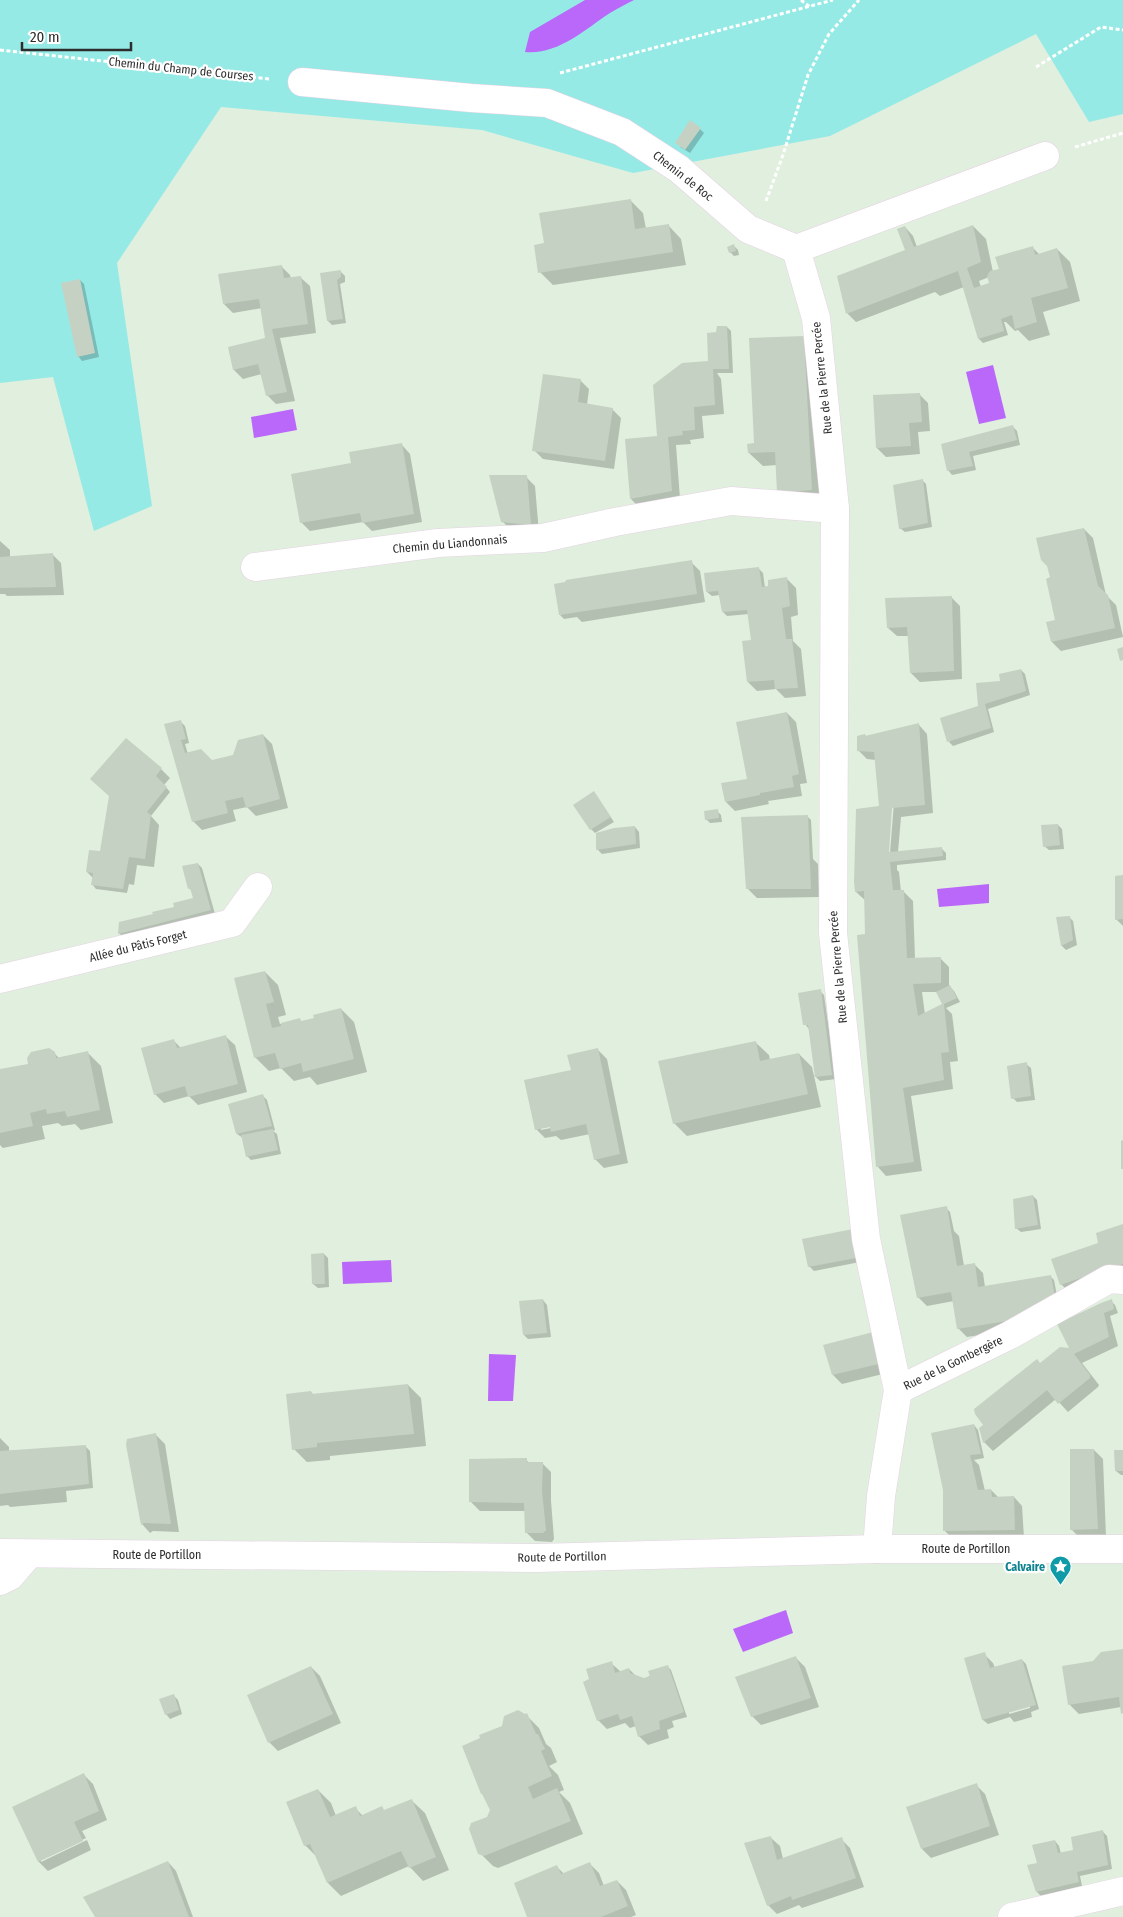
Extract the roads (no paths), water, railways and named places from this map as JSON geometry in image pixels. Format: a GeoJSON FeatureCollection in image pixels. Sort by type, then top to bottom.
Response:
{"type":"FeatureCollection","features":[{"type":"Feature","properties":{"kind":"street","name":"Chemin de Roc"},"geometry":{"type":"LineString","coordinates":[[302,82],[471,98],[547,103],[622,132],[679,169],[748,229],[796,249]]}},
{"type":"Feature","properties":{"kind":"street"},"geometry":{"type":"LineString","coordinates":[[796,249],[1045,156]]}},
{"type":"Feature","properties":{"kind":"street","name":"Rue de la Pierre Percée"},"geometry":{"type":"LineString","coordinates":[[796,249],[816,318],[835,509],[833,933],[866,1239],[898,1390]]}},
{"type":"Feature","properties":{"kind":"street","name":"Chemin du Liandonnais"},"geometry":{"type":"LineString","coordinates":[[255,566],[438,542],[543,538],[616,522],[731,501],[835,509]]}},
{"type":"Feature","properties":{"kind":"street","name":"Allée du Pâtis Forget"},"geometry":{"type":"LineString","coordinates":[[0,979],[232,923],[258,887]]}},
{"type":"Feature","properties":{"kind":"street","name":"Rue de la Gombergère"},"geometry":{"type":"LineString","coordinates":[[877,1549],[880,1496],[898,1390],[1010,1335],[1109,1279],[1123,1280]]}},
{"type":"Feature","properties":{"kind":"street","name":"Route de Portillon"},"geometry":{"type":"LineString","coordinates":[[0,1553],[537,1558],[877,1549],[1123,1549]]}},
{"type":"Feature","properties":{"kind":"street"},"geometry":{"type":"LineString","coordinates":[[0,1580],[10,1576],[29,1554]]}},
{"type":"Feature","properties":{"kind":"street"},"geometry":{"type":"LineString","coordinates":[[1012,1917],[1123,1891]]}},
{"type":"Feature","properties":{"kind":"place","name":"Calvaire"},"geometry":{"type":"Point","coordinates":[1061,1586]}}]}
